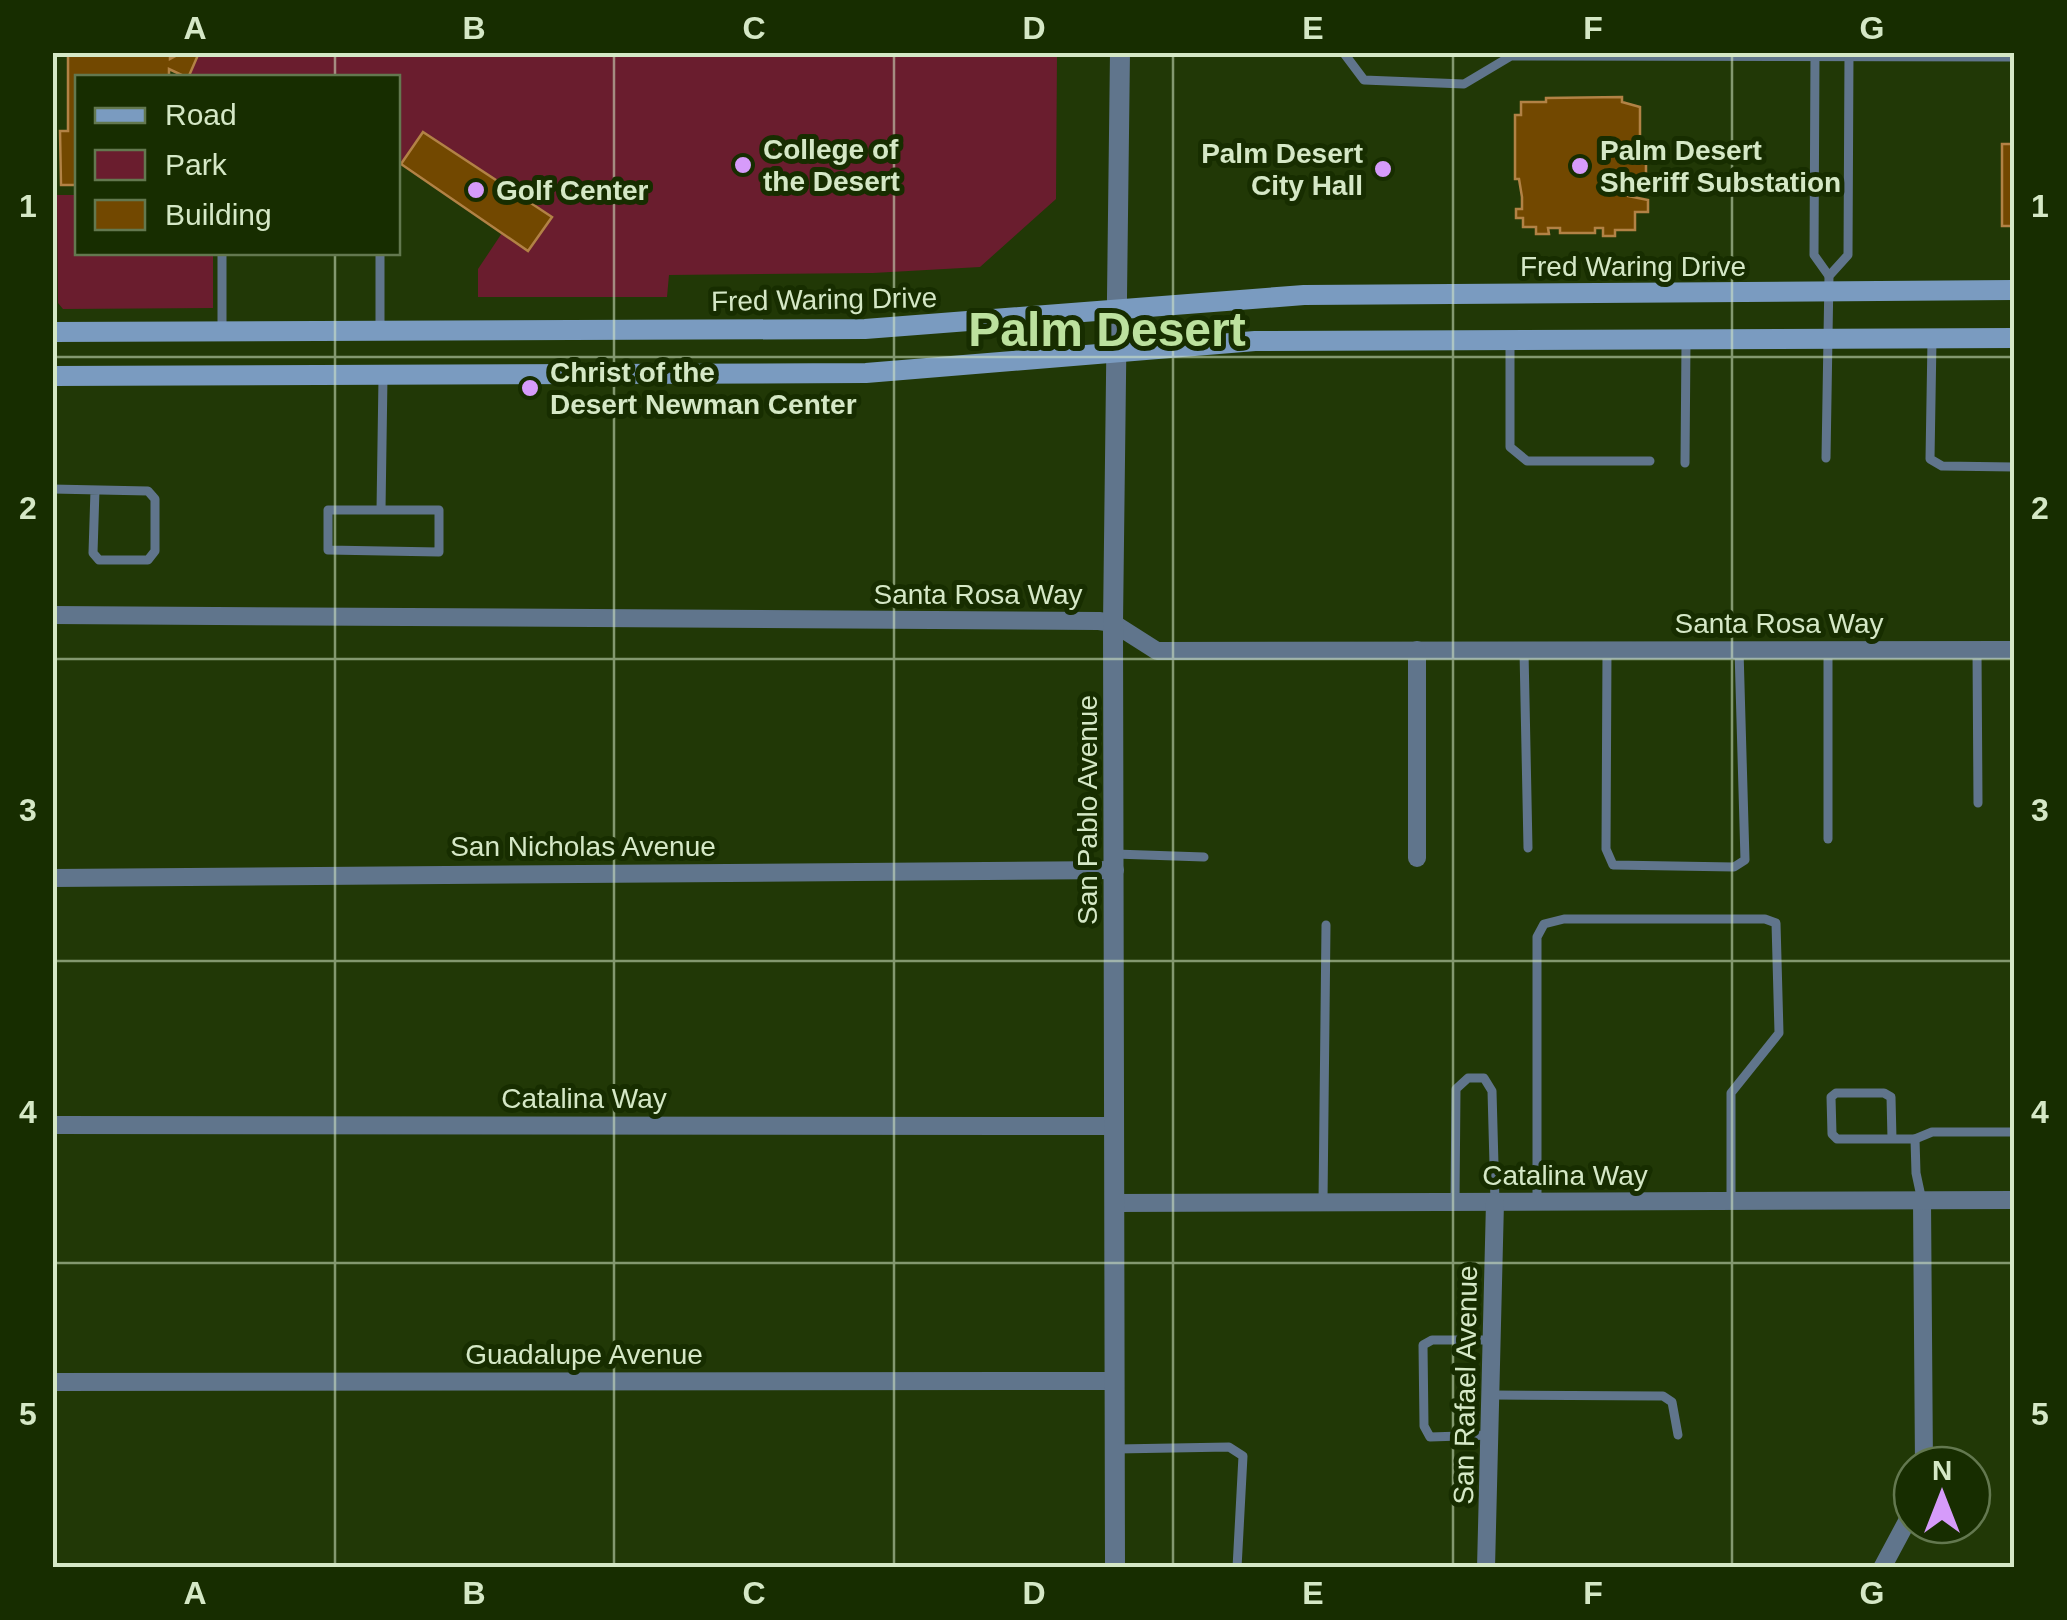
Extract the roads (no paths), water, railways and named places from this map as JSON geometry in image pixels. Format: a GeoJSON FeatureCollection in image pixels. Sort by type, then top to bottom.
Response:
{"type":"FeatureCollection","features":[{"type":"Feature","properties":{"kind":"main road","name":"Fred Waring Drive"},"geometry":{"type":"LineString","coordinates":[[52,332],[865,328],[1361,294],[1828,285],[2014,290]]}},
{"type":"Feature","properties":{"kind":"main road"},"geometry":{"type":"LineString","coordinates":[[52,376],[866,373],[1255,341],[2014,338]]}},
{"type":"Feature","properties":{"kind":"street","name":"San Pablo Avenue"},"geometry":{"type":"LineString","coordinates":[[1115,1568],[1113,623],[1120,52]]}},
{"type":"Feature","properties":{"kind":"street","name":"Santa Rosa Way"},"geometry":{"type":"LineString","coordinates":[[52,615],[1113,623],[1157,651],[2014,650]]}},
{"type":"Feature","properties":{"kind":"street"},"geometry":{"type":"LineString","coordinates":[[1416,650],[1417,858]]}},
{"type":"Feature","properties":{"kind":"street","name":"San Nicholas Avenue"},"geometry":{"type":"LineString","coordinates":[[52,878],[1115,862]]}},
{"type":"Feature","properties":{"kind":"street","name":"Catalina Way"},"geometry":{"type":"LineString","coordinates":[[52,1125],[1115,1126]]}},
{"type":"Feature","properties":{"kind":"street","name":"Catalina Way"},"geometry":{"type":"LineString","coordinates":[[1115,1202],[2014,1200]]}},
{"type":"Feature","properties":{"kind":"street"},"geometry":{"type":"LineString","coordinates":[[1922,1201],[1924,1445]]}},
{"type":"Feature","properties":{"kind":"street","name":"San Rafael Avenue"},"geometry":{"type":"LineString","coordinates":[[1486,1568],[1495,1202]]}},
{"type":"Feature","properties":{"kind":"street","name":"Guadalupe Avenue"},"geometry":{"type":"LineString","coordinates":[[52,1382],[1115,1382]]}},
{"type":"Feature","properties":{"kind":"street"},"geometry":{"type":"LineString","coordinates":[[1882,1568],[1894,1545]]}},
{"type":"Feature","properties":{"kind":"lane"},"geometry":{"type":"LineString","coordinates":[[1343,52],[1364,80],[1464,84],[1511,56],[1849,53],[2014,57]]}},
{"type":"Feature","properties":{"kind":"lane"},"geometry":{"type":"LineString","coordinates":[[1814,53],[1814,255],[1828,285],[1826,458]]}},
{"type":"Feature","properties":{"kind":"lane"},"geometry":{"type":"LineString","coordinates":[[1828,285],[1848,256],[1849,53]]}},
{"type":"Feature","properties":{"kind":"lane"},"geometry":{"type":"LineString","coordinates":[[222,255],[222,331]]}},
{"type":"Feature","properties":{"kind":"lane"},"geometry":{"type":"LineString","coordinates":[[380,255],[380,330]]}},
{"type":"Feature","properties":{"kind":"lane"},"geometry":{"type":"LineString","coordinates":[[1684,463],[1686,338]]}},
{"type":"Feature","properties":{"kind":"lane"},"geometry":{"type":"LineString","coordinates":[[1932,338],[1930,459],[1942,466],[2014,467]]}},
{"type":"Feature","properties":{"kind":"lane"},"geometry":{"type":"LineString","coordinates":[[1510,339],[1510,447],[1515,455],[1527,461],[1650,461]]}},
{"type":"Feature","properties":{"kind":"lane"},"geometry":{"type":"LineString","coordinates":[[381,510],[382,374]]}},
{"type":"Feature","properties":{"kind":"lane"},"geometry":{"type":"LineString","coordinates":[[52,489],[95,490],[152,494],[156,551],[148,560],[98,560],[93,554],[95,490]]}},
{"type":"Feature","properties":{"kind":"lane"},"geometry":{"type":"LineString","coordinates":[[328,510],[381,510],[438,510],[438,552],[328,550],[328,510]]}},
{"type":"Feature","properties":{"kind":"lane"},"geometry":{"type":"LineString","coordinates":[[1524,650],[1528,848]]}},
{"type":"Feature","properties":{"kind":"lane"},"geometry":{"type":"LineString","coordinates":[[1607,650],[1606,849],[1613,865],[1734,868],[1744,860],[1740,650]]}},
{"type":"Feature","properties":{"kind":"lane"},"geometry":{"type":"LineString","coordinates":[[1828,650],[1828,839]]}},
{"type":"Feature","properties":{"kind":"lane"},"geometry":{"type":"LineString","coordinates":[[1977,650],[1978,802]]}},
{"type":"Feature","properties":{"kind":"lane"},"geometry":{"type":"LineString","coordinates":[[1115,862],[1204,857]]}},
{"type":"Feature","properties":{"kind":"lane"},"geometry":{"type":"LineString","coordinates":[[1538,1202],[1537,938],[1544,924],[1564,919],[1765,918],[1776,923],[1779,1033],[1731,1093],[1731,1202]]}},
{"type":"Feature","properties":{"kind":"lane"},"geometry":{"type":"LineString","coordinates":[[1324,1202],[1326,925]]}},
{"type":"Feature","properties":{"kind":"lane"},"geometry":{"type":"LineString","coordinates":[[1455,1202],[1456,1089],[1468,1078],[1484,1078],[1492,1091],[1495,1202]]}},
{"type":"Feature","properties":{"kind":"lane"},"geometry":{"type":"LineString","coordinates":[[1892,1139],[1891,1097],[1884,1093],[1836,1093],[1831,1097],[1832,1134],[1837,1139],[1892,1139],[1916,1139],[1932,1132],[2014,1132]]}},
{"type":"Feature","properties":{"kind":"lane"},"geometry":{"type":"LineString","coordinates":[[1916,1139],[1922,1201]]}},
{"type":"Feature","properties":{"kind":"lane"},"geometry":{"type":"LineString","coordinates":[[1492,1436],[1430,1437],[1424,1426],[1423,1345],[1432,1340],[1493,1340]]}},
{"type":"Feature","properties":{"kind":"lane"},"geometry":{"type":"LineString","coordinates":[[1492,1395],[1664,1396],[1672,1402],[1678,1435]]}},
{"type":"Feature","properties":{"kind":"lane"},"geometry":{"type":"LineString","coordinates":[[1115,1449],[1229,1447],[1243,1456],[1237,1568]]}},
{"type":"Feature","properties":{"kind":"place","name":"College of the Desert"},"geometry":{"type":"Point","coordinates":[743,165]}},
{"type":"Feature","properties":{"kind":"place","name":"Palm Desert Sheriff Substation"},"geometry":{"type":"Point","coordinates":[1580,166]}},
{"type":"Feature","properties":{"kind":"place","name":"Palm Desert City Hall"},"geometry":{"type":"Point","coordinates":[1383,169]}},
{"type":"Feature","properties":{"kind":"place","name":"Golf Center"},"geometry":{"type":"Point","coordinates":[476,190]}},
{"type":"Feature","properties":{"kind":"place","name":"Christ of the Desert Newman Center"},"geometry":{"type":"Point","coordinates":[530,388]}},
{"type":"Feature","properties":{"kind":"district","name":"Palm Desert"},"geometry":{"type":"Point","coordinates":[1107,329]}}]}
